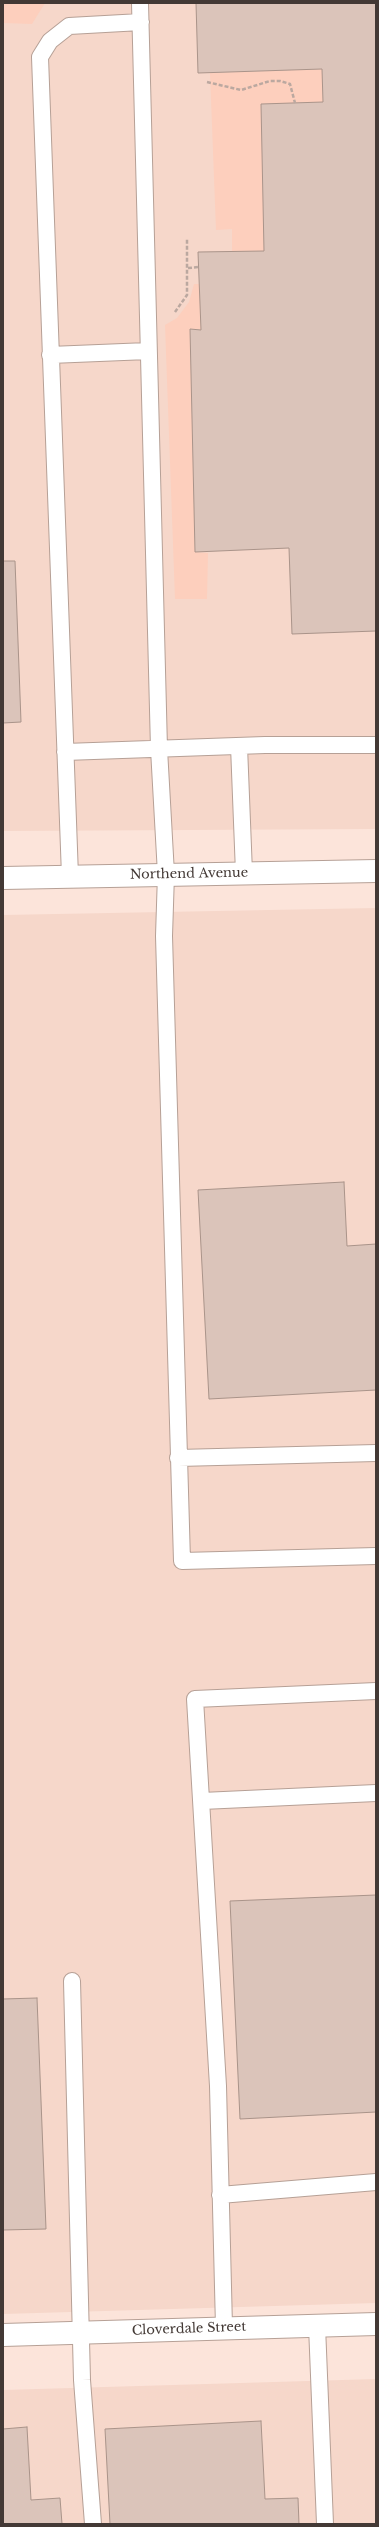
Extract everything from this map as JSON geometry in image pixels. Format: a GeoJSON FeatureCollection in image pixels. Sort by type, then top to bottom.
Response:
{"type":"FeatureCollection","features":[{"type":"Feature","properties":{"kind":"street","name":"Northend Avenue"},"geometry":{"type":"LineString","coordinates":[[3,878],[376,871]]}},
{"type":"Feature","properties":{"kind":"street","name":"Cloverdale Street"},"geometry":{"type":"LineString","coordinates":[[3,2335],[224,2327],[376,2324]]}},
{"type":"Feature","properties":{"kind":"lane"},"geometry":{"type":"LineString","coordinates":[[140,3],[159,749],[166,874],[164,936],[182,1562],[376,1556]]}},
{"type":"Feature","properties":{"kind":"lane"},"geometry":{"type":"LineString","coordinates":[[70,876],[40,57],[50,41],[69,26],[141,22]]}},
{"type":"Feature","properties":{"kind":"lane"},"geometry":{"type":"LineString","coordinates":[[50,355],[148,351]]}},
{"type":"Feature","properties":{"kind":"lane"},"geometry":{"type":"LineString","coordinates":[[65,752],[239,746],[376,745]]}},
{"type":"Feature","properties":{"kind":"lane"},"geometry":{"type":"LineString","coordinates":[[239,746],[244,873]]}},
{"type":"Feature","properties":{"kind":"lane"},"geometry":{"type":"LineString","coordinates":[[178,1458],[376,1453]]}},
{"type":"Feature","properties":{"kind":"lane"},"geometry":{"type":"LineString","coordinates":[[224,2327],[218,2086],[196,1699],[376,1691]]}},
{"type":"Feature","properties":{"kind":"lane"},"geometry":{"type":"LineString","coordinates":[[202,1801],[376,1793]]}},
{"type":"Feature","properties":{"kind":"lane"},"geometry":{"type":"LineString","coordinates":[[72,1981],[80,2332],[82,2380],[93,2524]]}},
{"type":"Feature","properties":{"kind":"lane"},"geometry":{"type":"LineString","coordinates":[[220,2195],[376,2182]]}},
{"type":"Feature","properties":{"kind":"lane"},"geometry":{"type":"LineString","coordinates":[[317,2326],[325,2524]]}},
{"type":"Feature","properties":{"kind":"path"},"geometry":{"type":"LineString","coordinates":[[207,82],[241,90],[270,81],[280,81],[290,84],[295,103]]}},
{"type":"Feature","properties":{"kind":"path"},"geometry":{"type":"LineString","coordinates":[[172,315],[187,295],[187,239]]}},
{"type":"Feature","properties":{"kind":"path"},"geometry":{"type":"LineString","coordinates":[[188,268],[199,267]]}},
{"type":"Feature","properties":{"kind":"shaded area"},"geometry":{"type":"Polygon","coordinates":[[[3,3],[376,3],[376,829],[3,831],[3,3]]]}},
{"type":"Feature","properties":{"kind":"shaded area"},"geometry":{"type":"Polygon","coordinates":[[[3,3],[45,3],[32,24],[3,23],[3,3]]]}},
{"type":"Feature","properties":{"kind":"shaded area"},"geometry":{"type":"Polygon","coordinates":[[[322,69],[323,102],[261,104],[264,251],[232,251],[232,229],[216,230],[210,73],[322,69]]]}},
{"type":"Feature","properties":{"kind":"shaded area"},"geometry":{"type":"Polygon","coordinates":[[[194,284],[200,284],[201,330],[190,329],[195,552],[208,553],[207,599],[175,599],[165,325],[177,318],[189,302],[194,284]]]}},
{"type":"Feature","properties":{"kind":"shaded area"},"geometry":{"type":"Polygon","coordinates":[[[376,908],[376,2303],[3,2314],[3,915],[376,908]]]}},
{"type":"Feature","properties":{"kind":"shaded area"},"geometry":{"type":"Polygon","coordinates":[[[376,2379],[376,2524],[3,2524],[3,2390],[376,2379]]]}},
{"type":"Feature","properties":{"kind":"building"},"geometry":{"type":"Polygon","coordinates":[[[196,3],[376,3],[376,631],[292,634],[289,548],[195,552],[190,329],[201,330],[198,252],[264,251],[261,104],[323,102],[322,69],[198,73],[196,3]]]}},
{"type":"Feature","properties":{"kind":"building"},"geometry":{"type":"Polygon","coordinates":[[[3,561],[15,561],[21,722],[3,723],[3,561]]]}},
{"type":"Feature","properties":{"kind":"building"},"geometry":{"type":"Polygon","coordinates":[[[344,1182],[347,1246],[376,1244],[376,1390],[209,1399],[198,1190],[344,1182]]]}},
{"type":"Feature","properties":{"kind":"building"},"geometry":{"type":"Polygon","coordinates":[[[376,1895],[376,2112],[240,2119],[230,1901],[376,1895]]]}},
{"type":"Feature","properties":{"kind":"building"},"geometry":{"type":"Polygon","coordinates":[[[37,1998],[46,2229],[3,2230],[3,1999],[37,1998]]]}},
{"type":"Feature","properties":{"kind":"building"},"geometry":{"type":"Polygon","coordinates":[[[261,2421],[265,2499],[298,2498],[299,2524],[110,2524],[105,2429],[261,2421]]]}},
{"type":"Feature","properties":{"kind":"building"},"geometry":{"type":"Polygon","coordinates":[[[27,2427],[31,2500],[60,2498],[62,2524],[3,2524],[3,2429],[27,2427]]]}}]}
